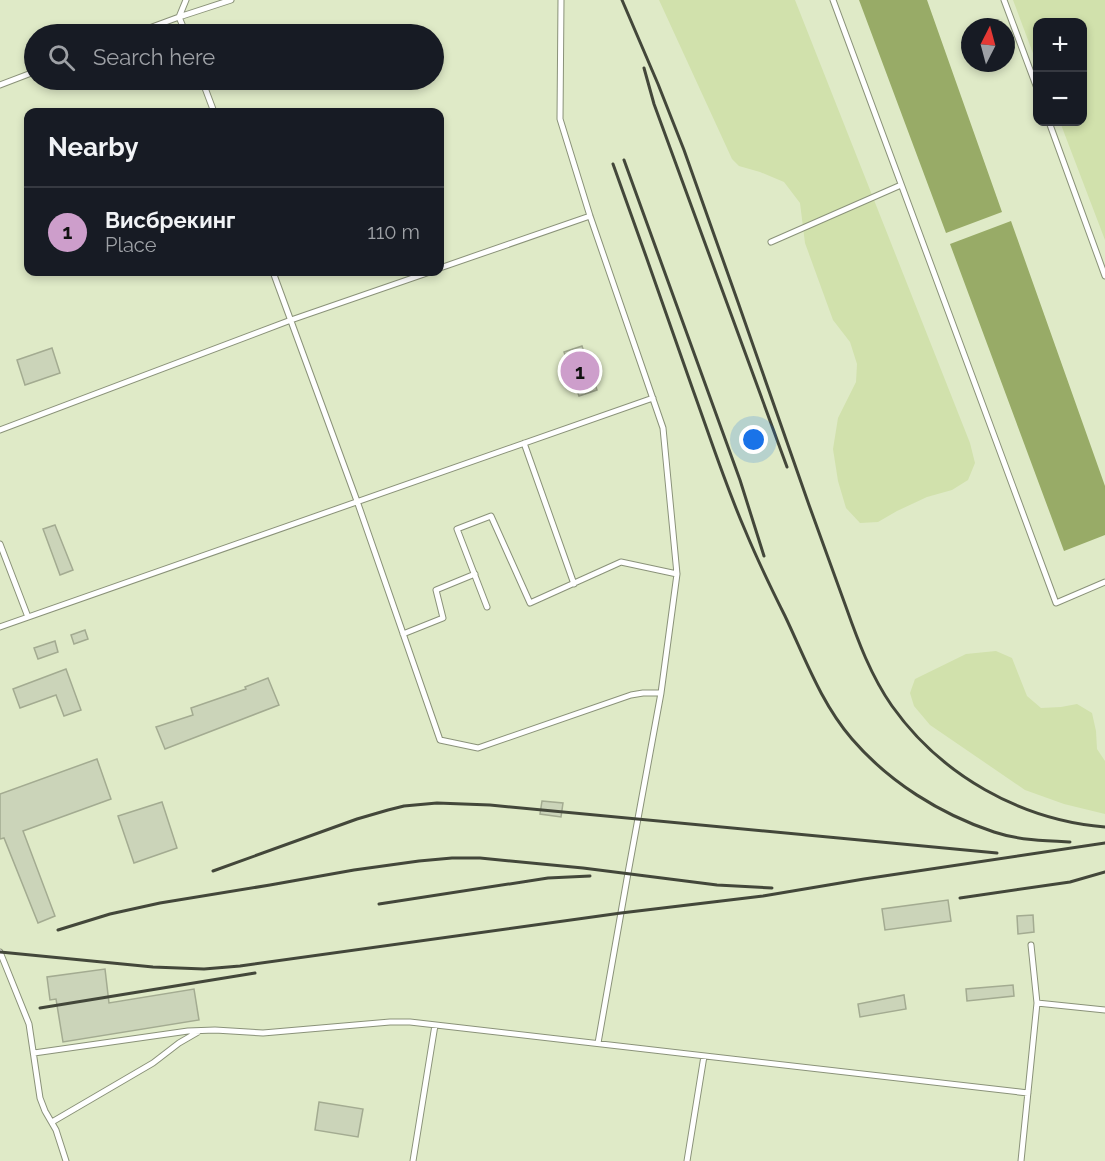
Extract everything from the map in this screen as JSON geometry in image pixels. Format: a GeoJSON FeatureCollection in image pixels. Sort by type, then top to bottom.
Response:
{"type":"FeatureCollection","features":[{"type":"Feature","properties":{"kind":"lane"},"geometry":{"type":"LineString","coordinates":[[182,24],[179,17],[186,0]]}},
{"type":"Feature","properties":{"kind":"lane"},"geometry":{"type":"LineString","coordinates":[[160,24],[231,0]]}},
{"type":"Feature","properties":{"kind":"lane"},"geometry":{"type":"LineString","coordinates":[[561,0],[560,119],[590,216],[663,428],[677,574],[661,693],[598,1043]]}},
{"type":"Feature","properties":{"kind":"lane"},"geometry":{"type":"LineString","coordinates":[[833,0],[1056,603],[1105,582]]}},
{"type":"Feature","properties":{"kind":"lane"},"geometry":{"type":"LineString","coordinates":[[1005,0],[1033,77]]}},
{"type":"Feature","properties":{"kind":"lane"},"geometry":{"type":"LineString","coordinates":[[0,85],[24,76]]}},
{"type":"Feature","properties":{"kind":"lane"},"geometry":{"type":"LineString","coordinates":[[206,90],[212,108]]}},
{"type":"Feature","properties":{"kind":"lane"},"geometry":{"type":"LineString","coordinates":[[1050,126],[1105,276]]}},
{"type":"Feature","properties":{"kind":"lane"},"geometry":{"type":"LineString","coordinates":[[771,242],[901,185]]}},
{"type":"Feature","properties":{"kind":"lane"},"geometry":{"type":"LineString","coordinates":[[444,267],[590,216]]}},
{"type":"Feature","properties":{"kind":"lane"},"geometry":{"type":"LineString","coordinates":[[274,276],[357,501],[440,740],[478,748],[631,695],[661,693]]}},
{"type":"Feature","properties":{"kind":"lane"},"geometry":{"type":"LineString","coordinates":[[0,430],[291,320],[418,276]]}},
{"type":"Feature","properties":{"kind":"lane"},"geometry":{"type":"LineString","coordinates":[[0,627],[653,398]]}},
{"type":"Feature","properties":{"kind":"lane"},"geometry":{"type":"LineString","coordinates":[[524,443],[574,584]]}},
{"type":"Feature","properties":{"kind":"lane"},"geometry":{"type":"LineString","coordinates":[[487,607],[457,529],[491,516],[530,603],[621,562],[677,574]]}},
{"type":"Feature","properties":{"kind":"lane"},"geometry":{"type":"LineString","coordinates":[[0,544],[28,617]]}},
{"type":"Feature","properties":{"kind":"lane"},"geometry":{"type":"LineString","coordinates":[[403,634],[443,618],[436,591],[475,574]]}},
{"type":"Feature","properties":{"kind":"lane"},"geometry":{"type":"LineString","coordinates":[[1021,1161],[1037,1003],[1031,945]]}},
{"type":"Feature","properties":{"kind":"lane"},"geometry":{"type":"LineString","coordinates":[[0,952],[29,1024],[40,1098],[52,1122],[66,1161]]}},
{"type":"Feature","properties":{"kind":"lane"},"geometry":{"type":"LineString","coordinates":[[1037,1003],[1105,1010]]}},
{"type":"Feature","properties":{"kind":"lane"},"geometry":{"type":"LineString","coordinates":[[33,1053],[202,1030],[263,1033],[410,1022],[1028,1093]]}},
{"type":"Feature","properties":{"kind":"lane"},"geometry":{"type":"LineString","coordinates":[[413,1161],[435,1025]]}},
{"type":"Feature","properties":{"kind":"lane"},"geometry":{"type":"LineString","coordinates":[[52,1122],[153,1063],[179,1043],[202,1030]]}},
{"type":"Feature","properties":{"kind":"lane"},"geometry":{"type":"LineString","coordinates":[[687,1161],[704,1056]]}},
{"type":"Feature","properties":{"kind":"shaded area"},"geometry":{"type":"Polygon","coordinates":[[[0,0],[1105,0],[1105,1161],[0,1161],[0,0]]]}},
{"type":"Feature","properties":{"kind":"shaded area"},"geometry":{"type":"Polygon","coordinates":[[[659,0],[795,0],[970,443],[975,463],[968,480],[952,490],[927,497],[878,522],[860,523],[846,508],[838,481],[833,449],[838,418],[856,382],[857,364],[850,342],[833,320],[805,243],[800,203],[784,182],[739,166],[732,159],[659,0]]]}},
{"type":"Feature","properties":{"kind":"shaded area"},"geometry":{"type":"Polygon","coordinates":[[[859,0],[927,0],[1002,212],[946,233],[859,0]]]}},
{"type":"Feature","properties":{"kind":"shaded area"},"geometry":{"type":"Polygon","coordinates":[[[1013,0],[1105,0],[1105,240],[1062,126],[1087,126],[1087,18],[1033,18],[1033,53],[1013,0]]]}},
{"type":"Feature","properties":{"kind":"shaded area"},"geometry":{"type":"Polygon","coordinates":[[[1011,221],[1105,486],[1105,535],[1064,551],[950,244],[1011,221]]]}},
{"type":"Feature","properties":{"kind":"shaded area"},"geometry":{"type":"Polygon","coordinates":[[[996,651],[1012,658],[1027,696],[1041,708],[1077,704],[1092,713],[1097,749],[1105,761],[1105,814],[1064,804],[1025,790],[930,725],[914,706],[910,693],[915,679],[966,654],[996,651]]]}},
{"type":"Feature","properties":{"kind":"building"},"geometry":{"type":"Polygon","coordinates":[[[582,346],[597,390],[579,396],[564,352],[582,346]]]}},
{"type":"Feature","properties":{"kind":"building"},"geometry":{"type":"Polygon","coordinates":[[[52,348],[60,373],[25,385],[17,360],[52,348]]]}},
{"type":"Feature","properties":{"kind":"building"},"geometry":{"type":"Polygon","coordinates":[[[55,525],[73,570],[60,575],[43,529],[55,525]]]}},
{"type":"Feature","properties":{"kind":"building"},"geometry":{"type":"Polygon","coordinates":[[[85,630],[88,639],[74,644],[71,635],[85,630]]]}},
{"type":"Feature","properties":{"kind":"building"},"geometry":{"type":"Polygon","coordinates":[[[55,641],[58,652],[38,659],[34,648],[55,641]]]}},
{"type":"Feature","properties":{"kind":"building"},"geometry":{"type":"Polygon","coordinates":[[[66,669],[81,710],[64,716],[56,695],[20,708],[13,689],[66,669]]]}},
{"type":"Feature","properties":{"kind":"building"},"geometry":{"type":"Polygon","coordinates":[[[268,678],[279,705],[165,749],[156,727],[193,715],[191,708],[246,689],[245,687],[268,678]]]}},
{"type":"Feature","properties":{"kind":"building"},"geometry":{"type":"Polygon","coordinates":[[[97,759],[111,799],[23,831],[55,916],[38,923],[4,838],[0,839],[0,794],[97,759]]]}},
{"type":"Feature","properties":{"kind":"building"},"geometry":{"type":"Polygon","coordinates":[[[542,801],[563,803],[561,817],[540,814],[542,801]]]}},
{"type":"Feature","properties":{"kind":"building"},"geometry":{"type":"Polygon","coordinates":[[[162,802],[177,848],[134,863],[118,816],[162,802]]]}},
{"type":"Feature","properties":{"kind":"building"},"geometry":{"type":"Polygon","coordinates":[[[948,900],[951,921],[885,930],[882,909],[948,900]]]}},
{"type":"Feature","properties":{"kind":"building"},"geometry":{"type":"Polygon","coordinates":[[[1033,915],[1034,932],[1018,934],[1017,916],[1033,915]]]}},
{"type":"Feature","properties":{"kind":"building"},"geometry":{"type":"Polygon","coordinates":[[[105,969],[109,1003],[194,989],[199,1020],[63,1042],[56,999],[50,1000],[47,977],[105,969]]]}},
{"type":"Feature","properties":{"kind":"building"},"geometry":{"type":"Polygon","coordinates":[[[1013,985],[1014,996],[967,1001],[966,989],[1013,985]]]}},
{"type":"Feature","properties":{"kind":"building"},"geometry":{"type":"Polygon","coordinates":[[[904,995],[906,1009],[860,1017],[858,1004],[904,995]]]}},
{"type":"Feature","properties":{"kind":"building"},"geometry":{"type":"Polygon","coordinates":[[[319,1102],[363,1109],[358,1137],[315,1130],[319,1102]]]}},
{"type":"Feature","properties":{"kind":"railway"},"geometry":{"type":"LineString","coordinates":[[622,0],[684,150],[855,633],[884,695],[912,731],[934,753],[985,790],[1043,815],[1073,823],[1105,827]]}},
{"type":"Feature","properties":{"kind":"railway"},"geometry":{"type":"LineString","coordinates":[[644,68],[654,104],[787,467]]}},
{"type":"Feature","properties":{"kind":"railway"},"geometry":{"type":"LineString","coordinates":[[624,160],[740,480],[764,556]]}},
{"type":"Feature","properties":{"kind":"railway"},"geometry":{"type":"LineString","coordinates":[[613,164],[738,513],[814,680],[841,725],[867,755],[899,783],[954,816],[1012,837],[1070,842]]}},
{"type":"Feature","properties":{"kind":"railway"},"geometry":{"type":"LineString","coordinates":[[213,871],[357,819],[404,806],[437,803],[490,805],[997,853]]}},
{"type":"Feature","properties":{"kind":"railway"},"geometry":{"type":"LineString","coordinates":[[0,952],[153,967],[204,969],[240,966],[621,913],[763,896],[1105,843]]}},
{"type":"Feature","properties":{"kind":"railway"},"geometry":{"type":"LineString","coordinates":[[58,930],[110,914],[160,903],[354,870],[452,858],[480,858],[717,885],[772,888]]}},
{"type":"Feature","properties":{"kind":"railway"},"geometry":{"type":"LineString","coordinates":[[960,898],[1070,882],[1105,872]]}},
{"type":"Feature","properties":{"kind":"railway"},"geometry":{"type":"LineString","coordinates":[[379,904],[548,878],[590,876]]}},
{"type":"Feature","properties":{"kind":"railway"},"geometry":{"type":"LineString","coordinates":[[40,1008],[255,973]]}},
{"type":"Feature","properties":{"kind":"place","name":"Висбрекинг"},"geometry":{"type":"Point","coordinates":[580,371]}}]}
